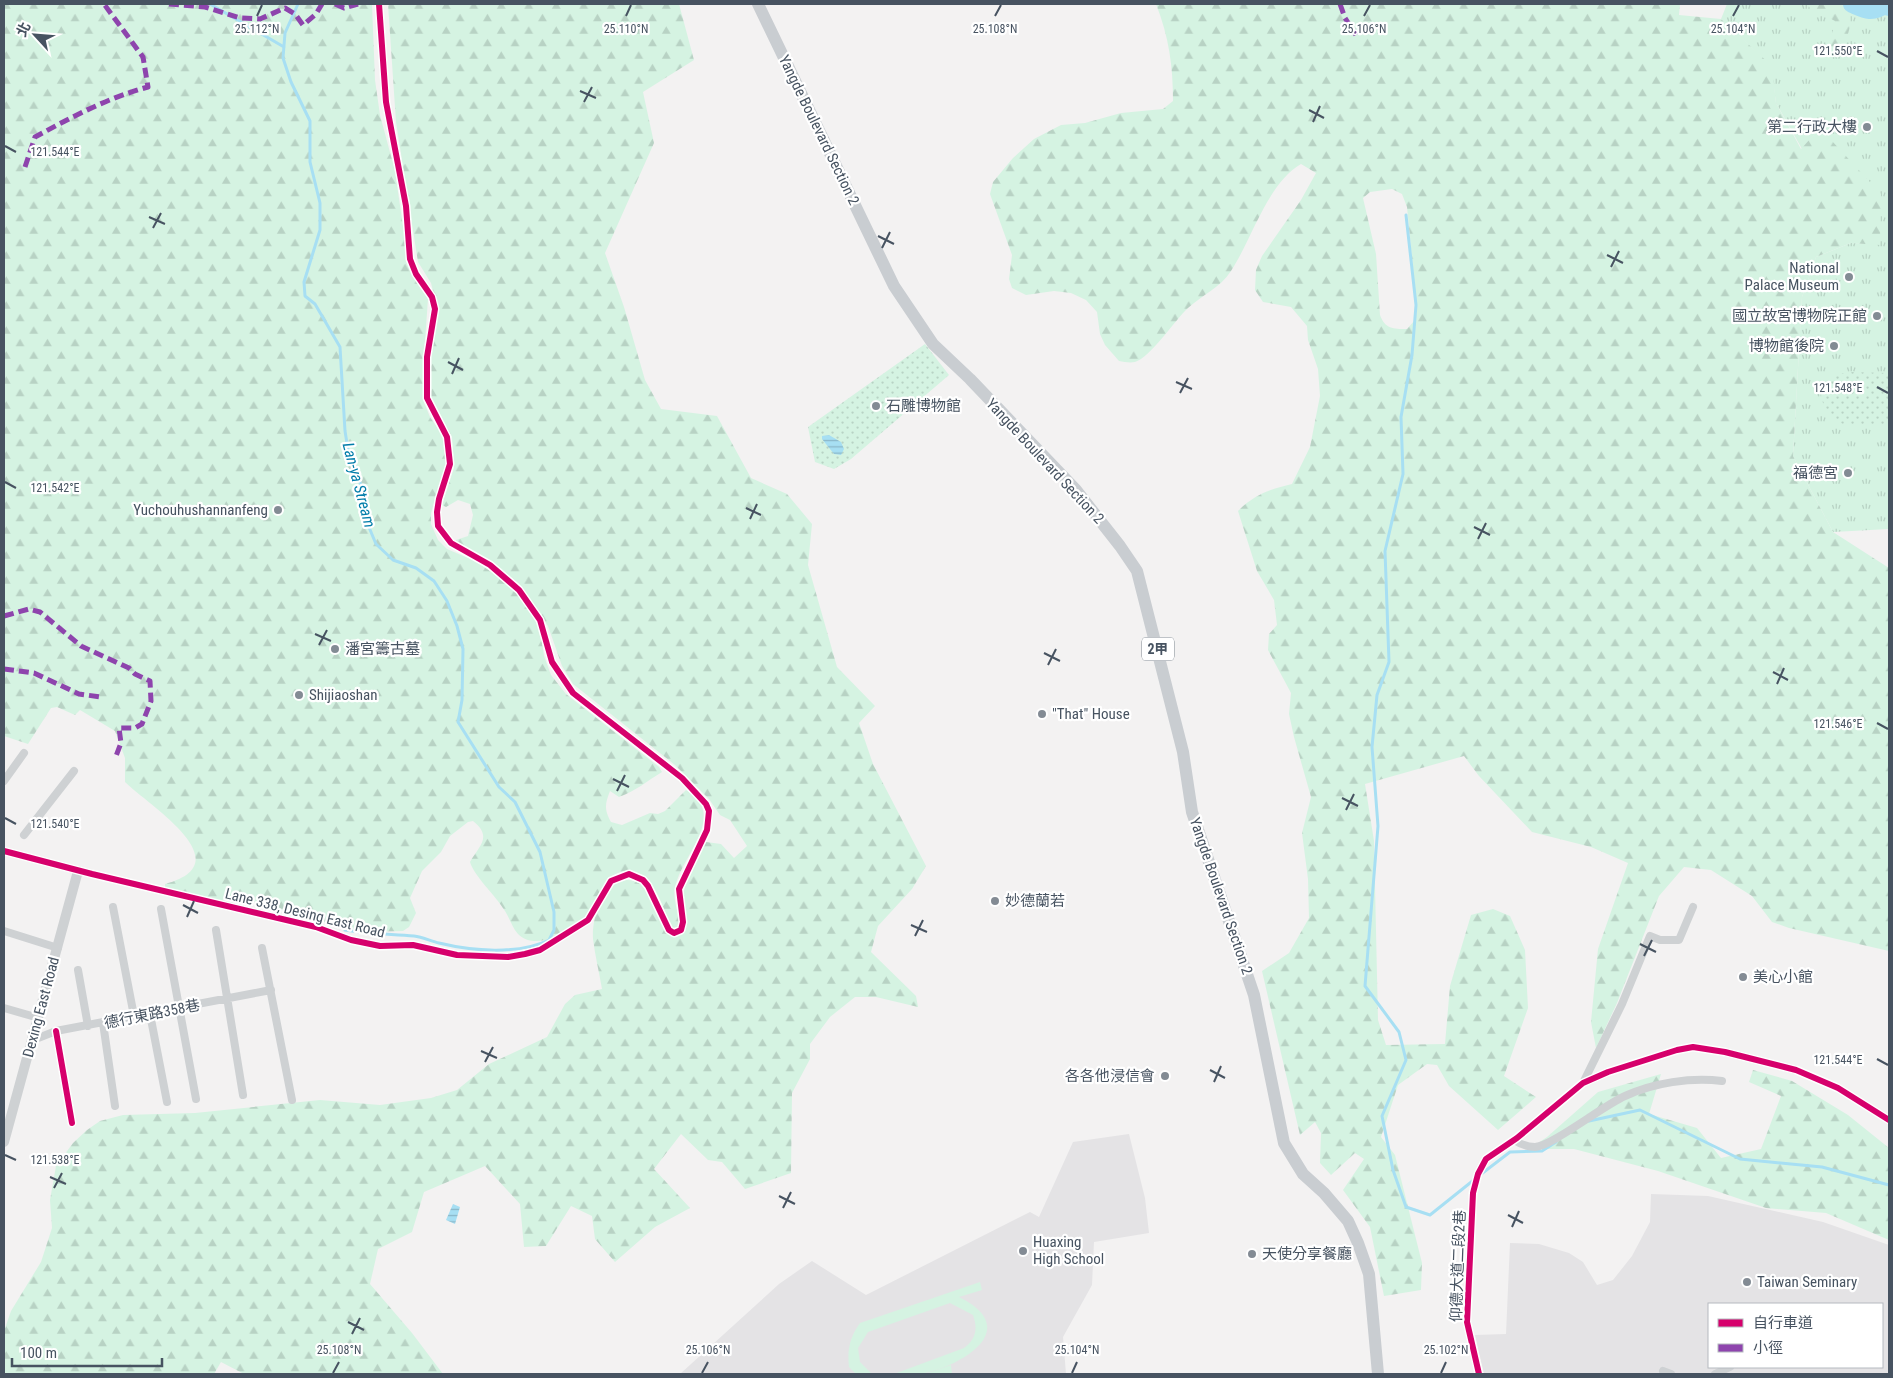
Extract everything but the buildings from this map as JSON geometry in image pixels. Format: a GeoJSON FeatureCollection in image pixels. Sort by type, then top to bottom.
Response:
{"type":"FeatureCollection","features":[{"type":"Feature","properties":{"kind":"main road","name":"Yangde Boulevard Section 2"},"geometry":{"type":"LineString","coordinates":[[758,4],[894,286],[933,344],[970,379],[1076,490],[1137,571],[1183,752],[1192,812],[1254,995],[1284,1143],[1303,1174],[1324,1193],[1348,1221],[1358,1243],[1369,1274],[1378,1374]]}},
{"type":"Feature","properties":{"kind":"street","name":"Lane 338, Desing East Road"},"geometry":{"type":"LineString","coordinates":[[4,851],[78,871],[316,928],[351,940],[380,946],[413,945],[457,955],[508,957],[540,950],[573,930],[595,911],[611,880],[629,874],[643,880],[652,892],[669,930],[674,933],[679,932],[683,922],[679,898],[680,883],[707,830],[710,811],[698,793],[682,778],[573,693],[552,662],[540,620],[519,590],[490,565],[451,544],[438,526],[437,512],[439,499],[450,464],[447,437],[427,398],[427,357],[435,309],[432,297],[416,274],[410,260],[406,206],[386,102],[379,4]]}},
{"type":"Feature","properties":{"kind":"street"},"geometry":{"type":"LineString","coordinates":[[4,781],[24,752]]}},
{"type":"Feature","properties":{"kind":"street"},"geometry":{"type":"LineString","coordinates":[[24,835],[74,771]]}},
{"type":"Feature","properties":{"kind":"street","name":"Dexing East Road"},"geometry":{"type":"LineString","coordinates":[[4,1142],[78,871]]}},
{"type":"Feature","properties":{"kind":"street"},"geometry":{"type":"LineString","coordinates":[[113,907],[134,1016]]}},
{"type":"Feature","properties":{"kind":"street"},"geometry":{"type":"LineString","coordinates":[[1583,1083],[1622,1004],[1650,936],[1660,940],[1679,940],[1693,907]]}},
{"type":"Feature","properties":{"kind":"street"},"geometry":{"type":"LineString","coordinates":[[161,909],[196,1099]]}},
{"type":"Feature","properties":{"kind":"street"},"geometry":{"type":"LineString","coordinates":[[216,930],[243,1095]]}},
{"type":"Feature","properties":{"kind":"street"},"geometry":{"type":"LineString","coordinates":[[4,932],[58,948]]}},
{"type":"Feature","properties":{"kind":"street"},"geometry":{"type":"LineString","coordinates":[[262,948],[272,990],[292,1100]]}},
{"type":"Feature","properties":{"kind":"street"},"geometry":{"type":"LineString","coordinates":[[78,970],[88,1026]]}},
{"type":"Feature","properties":{"kind":"street","name":"德行東路358巷"},"geometry":{"type":"LineString","coordinates":[[33,1040],[56,1031],[272,990]]}},
{"type":"Feature","properties":{"kind":"street"},"geometry":{"type":"LineString","coordinates":[[4,1008],[39,1018]]}},
{"type":"Feature","properties":{"kind":"street"},"geometry":{"type":"LineString","coordinates":[[150,1014],[167,1102]]}},
{"type":"Feature","properties":{"kind":"street"},"geometry":{"type":"LineString","coordinates":[[103,1023],[115,1106]]}},
{"type":"Feature","properties":{"kind":"street"},"geometry":{"type":"LineString","coordinates":[[56,1031],[72,1123]]}},
{"type":"Feature","properties":{"kind":"street"},"geometry":{"type":"LineString","coordinates":[[1722,1081],[1706,1079],[1650,1087],[1618,1100],[1550,1142],[1536,1147],[1523,1146],[1514,1140],[1583,1083],[1664,1052],[1693,1048],[1710,1049],[1796,1070],[1819,1079],[1860,1100],[1889,1120]]}},
{"type":"Feature","properties":{"kind":"street","name":"仰德大道二段2巷"},"geometry":{"type":"LineString","coordinates":[[1479,1374],[1467,1322],[1473,1193],[1478,1174],[1486,1159],[1514,1140]]}},
{"type":"Feature","properties":{"kind":"street"},"geometry":{"type":"LineString","coordinates":[[1715,1374],[1728,1368]]}},
{"type":"Feature","properties":{"kind":"street"},"geometry":{"type":"LineString","coordinates":[[1663,1371],[1671,1374]]}},
{"type":"Feature","properties":{"kind":"shaded area","name":"Huaxing High School"},"geometry":{"type":"Polygon","coordinates":[[[1129,1134],[1145,1198],[1149,1233],[1094,1242],[1092,1285],[1063,1337],[1066,1374],[680,1374],[779,1284],[812,1261],[866,1295],[1030,1212],[1039,1217],[1073,1142],[1129,1134]]]}},
{"type":"Feature","properties":{"kind":"shaded area","name":"Taiwan Seminary"},"geometry":{"type":"Polygon","coordinates":[[[1651,1194],[1708,1196],[1823,1222],[1889,1245],[1889,1374],[1484,1374],[1475,1335],[1506,1334],[1510,1243],[1539,1244],[1569,1253],[1583,1262],[1597,1285],[1613,1280],[1632,1256],[1650,1222],[1651,1194]]]}},
{"type":"Feature","properties":{"kind":"green space"},"geometry":{"type":"Polygon","coordinates":[[[4,4],[372,4],[375,80],[380,115],[395,171],[406,260],[413,277],[428,299],[423,400],[430,417],[443,436],[446,463],[431,513],[431,524],[438,540],[447,549],[475,561],[505,581],[517,593],[540,628],[544,656],[551,675],[566,694],[659,767],[662,772],[631,792],[619,797],[610,791],[606,806],[611,822],[622,825],[650,813],[658,814],[665,811],[686,790],[698,800],[703,812],[703,824],[679,875],[674,893],[679,920],[678,930],[672,929],[661,901],[644,876],[636,872],[626,871],[609,879],[592,909],[569,930],[547,940],[536,941],[526,939],[518,934],[501,905],[472,868],[470,862],[483,837],[479,827],[473,821],[468,822],[450,836],[441,852],[422,871],[410,898],[416,913],[409,927],[403,931],[367,932],[253,902],[233,904],[165,889],[165,884],[187,875],[195,862],[193,849],[183,834],[169,819],[125,782],[125,758],[115,731],[80,710],[75,715],[57,707],[51,708],[28,744],[4,736],[4,4]]]}},
{"type":"Feature","properties":{"kind":"green space"},"geometry":{"type":"Polygon","coordinates":[[[388,4],[679,4],[694,60],[643,92],[654,143],[605,253],[624,307],[645,380],[661,409],[717,416],[751,478],[787,494],[812,524],[808,565],[837,667],[875,706],[859,723],[873,764],[926,866],[912,889],[878,926],[871,952],[916,996],[918,1007],[876,997],[855,997],[830,1017],[810,1044],[810,1059],[792,1093],[791,1173],[745,1189],[722,1162],[708,1160],[681,1134],[654,1169],[690,1208],[655,1227],[615,1262],[595,1239],[592,1216],[571,1206],[546,1246],[524,1247],[520,1204],[485,1166],[424,1192],[412,1232],[378,1249],[370,1284],[412,1333],[443,1374],[244,1374],[221,1362],[214,1374],[4,1374],[4,1331],[11,1311],[41,1262],[52,1228],[50,1200],[56,1166],[73,1143],[87,1130],[100,1121],[123,1115],[195,1113],[320,1100],[380,1105],[431,1098],[457,1090],[489,1064],[547,1037],[565,1004],[575,995],[602,989],[593,939],[593,928],[595,916],[605,893],[613,885],[622,881],[632,881],[644,886],[675,936],[683,933],[685,928],[685,884],[692,865],[706,842],[721,844],[734,858],[747,846],[730,820],[720,815],[709,799],[675,765],[573,684],[562,666],[548,626],[518,583],[491,561],[456,543],[456,540],[468,536],[473,515],[470,504],[458,500],[446,507],[442,505],[454,468],[452,437],[433,407],[430,396],[431,358],[438,311],[431,283],[418,262],[396,122],[388,4]]]}},
{"type":"Feature","properties":{"kind":"green space"},"geometry":{"type":"Polygon","coordinates":[[[1156,4],[1680,4],[1679,15],[1721,19],[1772,66],[1776,103],[1801,149],[1820,128],[1881,194],[1880,245],[1851,243],[1816,257],[1802,297],[1793,456],[1833,532],[1889,568],[1889,951],[1789,928],[1772,922],[1752,896],[1711,870],[1684,867],[1659,896],[1617,1003],[1596,1048],[1591,1022],[1598,949],[1628,863],[1591,847],[1532,832],[1479,776],[1464,756],[1365,784],[1374,841],[1378,1020],[1386,1045],[1445,1044],[1450,986],[1471,915],[1493,909],[1510,916],[1525,950],[1528,1008],[1504,1076],[1536,1097],[1498,1130],[1449,1086],[1437,1065],[1427,1064],[1398,1085],[1381,1137],[1395,1155],[1422,1263],[1421,1290],[1384,1296],[1370,1227],[1343,1190],[1364,1159],[1355,1153],[1331,1175],[1320,1163],[1321,1133],[1315,1122],[1300,1135],[1262,971],[1289,953],[1309,918],[1308,879],[1302,833],[1311,797],[1289,714],[1291,693],[1268,650],[1269,634],[1277,625],[1274,600],[1257,571],[1238,511],[1263,493],[1292,484],[1310,447],[1320,396],[1318,369],[1308,340],[1307,326],[1291,307],[1263,302],[1255,290],[1256,270],[1262,256],[1301,200],[1316,173],[1301,164],[1289,173],[1269,198],[1239,258],[1227,277],[1193,303],[1148,354],[1135,362],[1119,361],[1105,345],[1100,334],[1097,312],[1086,300],[1071,293],[1054,291],[1026,295],[1012,288],[1009,279],[1012,255],[990,194],[993,182],[1013,158],[1034,139],[1061,125],[1085,123],[1121,113],[1163,109],[1173,101],[1169,52],[1156,4]],[[1392,189],[1370,192],[1363,198],[1376,254],[1380,315],[1387,326],[1407,329],[1415,320],[1417,311],[1407,207],[1402,194],[1392,189]]]}},
{"type":"Feature","properties":{"kind":"green space","name":"National Palace Museum"},"geometry":{"type":"Polygon","coordinates":[[[1727,4],[1837,4],[1851,11],[1876,17],[1889,10],[1889,529],[1833,532],[1793,456],[1802,297],[1816,257],[1851,243],[1880,244],[1820,128],[1802,149],[1776,103],[1771,66],[1721,19],[1727,4]]]}},
{"type":"Feature","properties":{"kind":"green space"},"geometry":{"type":"Polygon","coordinates":[[[1807,4],[1848,4],[1850,11],[1849,31],[1837,55],[1828,52],[1835,21],[1810,8],[1807,4]]]}},
{"type":"Feature","properties":{"kind":"green space"},"geometry":{"type":"Polygon","coordinates":[[[925,344],[949,375],[851,459],[834,469],[815,462],[808,427],[925,344]]]}},
{"type":"Feature","properties":{"kind":"green space"},"geometry":{"type":"Polygon","coordinates":[[[1849,372],[1889,373],[1889,425],[1846,425],[1838,422],[1828,411],[1821,397],[1824,385],[1834,377],[1849,372]]]}},
{"type":"Feature","properties":{"kind":"green space"},"geometry":{"type":"Polygon","coordinates":[[[1753,1070],[1792,1081],[1848,1115],[1889,1148],[1889,1240],[1826,1213],[1766,1208],[1658,1171],[1574,1149],[1529,1149],[1547,1137],[1598,1092],[1661,1074],[1649,1114],[1697,1128],[1721,1158],[1761,1149],[1781,1096],[1749,1082],[1753,1070]]]}},
{"type":"Feature","properties":{"kind":"green space"},"geometry":{"type":"Polygon","coordinates":[[[980,1282],[982,1290],[959,1297],[978,1309],[986,1321],[986,1333],[980,1345],[968,1355],[937,1370],[911,1375],[894,1374],[964,1348],[971,1341],[976,1329],[973,1315],[950,1303],[868,1332],[858,1348],[860,1362],[872,1374],[856,1374],[849,1367],[848,1354],[850,1344],[860,1323],[980,1282]]]}},
{"type":"Feature","properties":{"kind":"green space"},"geometry":{"type":"Polygon","coordinates":[[[951,1365],[952,1374],[925,1374],[951,1365]]]}},
{"type":"Feature","properties":{"kind":"water"},"geometry":{"type":"Polygon","coordinates":[[[829,435],[841,442],[844,449],[841,455],[834,454],[822,439],[822,436],[829,435]]]}},
{"type":"Feature","properties":{"kind":"water"},"geometry":{"type":"Polygon","coordinates":[[[453,1204],[460,1207],[455,1224],[446,1220],[453,1204]]]}},
{"type":"Feature","properties":{"kind":"waterway","name":"Lan-ya Stream"},"geometry":{"type":"LineString","coordinates":[[210,4],[284,47]]}},
{"type":"Feature","properties":{"kind":"waterway","name":"Lan-ya Stream"},"geometry":{"type":"LineString","coordinates":[[298,4],[285,33],[283,58],[291,82],[310,121],[310,162],[320,203],[320,230],[304,282],[305,296],[315,304],[340,347],[345,431],[350,462],[359,478],[363,495],[363,513],[376,544],[393,560],[416,568],[434,581],[447,601],[457,626],[463,649],[462,700],[458,722],[499,787],[515,802],[540,852],[554,912],[554,930],[549,940],[537,945],[509,950],[480,950],[439,943],[414,936],[345,930]]}},
{"type":"Feature","properties":{"kind":"waterway"},"geometry":{"type":"LineString","coordinates":[[1852,4],[1868,10],[1880,8],[1884,5],[1889,7]]}},
{"type":"Feature","properties":{"kind":"waterway"},"geometry":{"type":"LineString","coordinates":[[1406,215],[1416,305],[1412,355],[1401,417],[1403,474],[1385,551],[1389,662],[1377,695],[1372,747],[1378,826],[1365,986],[1399,1032],[1406,1060],[1382,1116],[1393,1170],[1406,1207],[1430,1215],[1475,1179]]}},
{"type":"Feature","properties":{"kind":"waterway"},"geometry":{"type":"LineString","coordinates":[[1589,1121],[1640,1110],[1740,1159],[1822,1167],[1889,1185]]}},
{"type":"Feature","properties":{"kind":"waterway"},"geometry":{"type":"LineString","coordinates":[[1480,1175],[1510,1152],[1542,1151],[1556,1142]]}},
{"type":"Feature","properties":{"kind":"marked path"},"geometry":{"type":"LineString","coordinates":[[25,167],[35,137],[104,102],[148,87],[143,57],[104,4]]}},
{"type":"Feature","properties":{"kind":"marked path"},"geometry":{"type":"LineString","coordinates":[[169,4],[205,7],[240,18],[260,19],[285,8],[295,14],[303,25],[316,14],[322,4]]}},
{"type":"Feature","properties":{"kind":"marked path"},"geometry":{"type":"LineString","coordinates":[[335,4],[344,8],[358,4]]}},
{"type":"Feature","properties":{"kind":"marked path"},"geometry":{"type":"LineString","coordinates":[[1340,4],[1345,18],[1356,35]]}},
{"type":"Feature","properties":{"kind":"marked path"},"geometry":{"type":"LineString","coordinates":[[4,616],[29,609],[40,612],[81,646],[129,668],[135,674],[150,681],[151,701],[142,724],[135,728],[119,728],[121,743],[116,756]]}},
{"type":"Feature","properties":{"kind":"marked path"},"geometry":{"type":"LineString","coordinates":[[4,669],[34,673],[79,694],[101,697]]}},
{"type":"Feature","properties":{"kind":"cycle path"},"geometry":{"type":"LineString","coordinates":[[4,851],[92,874],[316,927],[351,940],[380,946],[413,945],[457,955],[508,957],[540,950],[588,920],[611,881],[629,874],[643,880],[648,886],[669,930],[674,933],[681,930],[683,922],[679,889],[707,830],[709,811],[706,804],[682,778],[573,693],[552,662],[540,620],[519,590],[490,565],[451,543],[438,526],[437,512],[439,499],[450,464],[447,437],[427,398],[427,357],[435,309],[432,297],[416,274],[410,259],[406,206],[386,102],[379,4]]}},
{"type":"Feature","properties":{"kind":"cycle path"},"geometry":{"type":"LineString","coordinates":[[56,1031],[72,1123]]}},
{"type":"Feature","properties":{"kind":"cycle path"},"geometry":{"type":"LineString","coordinates":[[1479,1374],[1467,1322],[1473,1193],[1478,1174],[1486,1159],[1517,1138],[1583,1083],[1608,1072],[1677,1050],[1693,1047],[1725,1052],[1796,1070],[1838,1088],[1889,1120]]}},
{"type":"Feature","properties":{"kind":"place","name":"第二行政大樓"},"geometry":{"type":"Point","coordinates":[1867,127]}},
{"type":"Feature","properties":{"kind":"place","name":"National Palace Museum"},"geometry":{"type":"Point","coordinates":[1849,277]}},
{"type":"Feature","properties":{"kind":"place","name":"國立故宮博物院正館"},"geometry":{"type":"Point","coordinates":[1877,316]}},
{"type":"Feature","properties":{"kind":"place","name":"博物館後院"},"geometry":{"type":"Point","coordinates":[1834,346]}},
{"type":"Feature","properties":{"kind":"place","name":"石雕博物館"},"geometry":{"type":"Point","coordinates":[876,406]}},
{"type":"Feature","properties":{"kind":"place","name":"福德宮"},"geometry":{"type":"Point","coordinates":[1848,473]}},
{"type":"Feature","properties":{"kind":"place","name":"Yuchouhushannanfeng"},"geometry":{"type":"Point","coordinates":[278,510]}},
{"type":"Feature","properties":{"kind":"place","name":"潘宮籌古墓"},"geometry":{"type":"Point","coordinates":[335,649]}},
{"type":"Feature","properties":{"kind":"place","name":"Shijiaoshan"},"geometry":{"type":"Point","coordinates":[299,695]}},
{"type":"Feature","properties":{"kind":"place","name":"\"That\" House"},"geometry":{"type":"Point","coordinates":[1042,714]}},
{"type":"Feature","properties":{"kind":"place","name":"妙德蘭若"},"geometry":{"type":"Point","coordinates":[995,901]}},
{"type":"Feature","properties":{"kind":"place","name":"美心小館"},"geometry":{"type":"Point","coordinates":[1743,977]}},
{"type":"Feature","properties":{"kind":"place","name":"各各他浸信會"},"geometry":{"type":"Point","coordinates":[1165,1076]}},
{"type":"Feature","properties":{"kind":"place","name":"Huaxing High School"},"geometry":{"type":"Point","coordinates":[1023,1251]}},
{"type":"Feature","properties":{"kind":"place","name":"天使分享餐廳"},"geometry":{"type":"Point","coordinates":[1252,1254]}},
{"type":"Feature","properties":{"kind":"place","name":"Taiwan Seminary"},"geometry":{"type":"Point","coordinates":[1747,1282]}}]}
